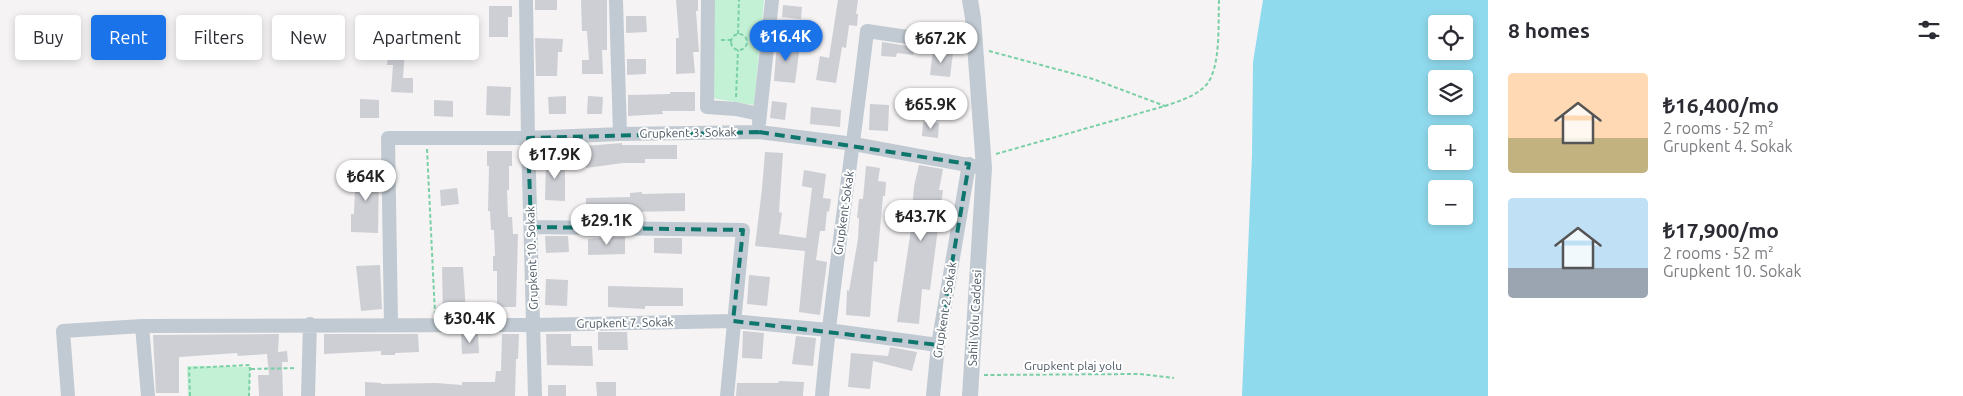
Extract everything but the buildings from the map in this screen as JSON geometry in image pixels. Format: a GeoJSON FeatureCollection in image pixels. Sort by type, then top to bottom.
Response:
{"type":"FeatureCollection","features":[{"type":"Feature","properties":{"kind":"street","name":"Grupkent 10. Sokak"},"geometry":{"type":"LineString","coordinates":[[526,0],[535,396]]}},
{"type":"Feature","properties":{"kind":"street"},"geometry":{"type":"LineString","coordinates":[[616,0],[620,134]]}},
{"type":"Feature","properties":{"kind":"street"},"geometry":{"type":"LineString","coordinates":[[708,0],[707,107],[736,109],[759,114]]}},
{"type":"Feature","properties":{"kind":"street"},"geometry":{"type":"LineString","coordinates":[[759,132],[759,114],[772,0]]}},
{"type":"Feature","properties":{"kind":"street","name":"Sahil Yolu Caddesi"},"geometry":{"type":"LineString","coordinates":[[970,0],[975,47],[979,163],[970,396]]}},
{"type":"Feature","properties":{"kind":"street","name":"Grupkent Sokak"},"geometry":{"type":"LineString","coordinates":[[822,396],[828,330],[854,144],[867,31],[975,47]]}},
{"type":"Feature","properties":{"kind":"street","name":"Grupkent 3. Sokak"},"geometry":{"type":"LineString","coordinates":[[391,324],[388,138],[528,138],[620,134],[759,132],[979,163]]}},
{"type":"Feature","properties":{"kind":"street","name":"Grupkent 2. Sokak"},"geometry":{"type":"LineString","coordinates":[[933,396],[938,345],[979,163]]}},
{"type":"Feature","properties":{"kind":"street"},"geometry":{"type":"LineString","coordinates":[[531,227],[743,230],[727,396]]}},
{"type":"Feature","properties":{"kind":"street","name":"Grupkent 7. Sokak"},"geometry":{"type":"LineString","coordinates":[[68,396],[63,331],[142,326],[310,324],[534,325],[733,322],[828,330],[938,345]]}},
{"type":"Feature","properties":{"kind":"street"},"geometry":{"type":"LineString","coordinates":[[308,396],[310,324]]}},
{"type":"Feature","properties":{"kind":"street"},"geometry":{"type":"LineString","coordinates":[[142,326],[148,396]]}},
{"type":"Feature","properties":{"kind":"path"},"geometry":{"type":"LineString","coordinates":[[738,34],[739,0]]}},
{"type":"Feature","properties":{"kind":"path"},"geometry":{"type":"LineString","coordinates":[[979,163],[1165,106],[1191,96],[1207,84],[1217,62],[1219,0]]}},
{"type":"Feature","properties":{"kind":"path"},"geometry":{"type":"LineString","coordinates":[[738,34],[745,38],[746,42],[745,47],[738,50],[733,48],[731,43],[732,38],[738,34]]}},
{"type":"Feature","properties":{"kind":"path"},"geometry":{"type":"LineString","coordinates":[[975,47],[1094,80],[1165,106]]}},
{"type":"Feature","properties":{"kind":"path"},"geometry":{"type":"LineString","coordinates":[[736,109],[738,50]]}},
{"type":"Feature","properties":{"kind":"path"},"geometry":{"type":"LineString","coordinates":[[426,138],[436,324]]}},
{"type":"Feature","properties":{"kind":"path"},"geometry":{"type":"LineString","coordinates":[[190,396],[189,368],[250,365],[249,396]]}},
{"type":"Feature","properties":{"kind":"path"},"geometry":{"type":"LineString","coordinates":[[250,369],[309,368]]}},
{"type":"Feature","properties":{"kind":"path","name":"Grupkent plaj yolu"},"geometry":{"type":"LineString","coordinates":[[972,376],[1139,374],[1174,378]]}},
{"type":"Feature","properties":{"kind":"highlighted area"},"geometry":{"type":"Polygon","coordinates":[[[759,132],[969,164],[938,345],[733,321],[743,230],[531,227],[528,138],[759,132]]]}},
{"type":"Feature","properties":{"kind":"green space"},"geometry":{"type":"Polygon","coordinates":[[[713,0],[764,0],[754,105],[711,98],[713,0]]]}},
{"type":"Feature","properties":{"kind":"green space"},"geometry":{"type":"Polygon","coordinates":[[[187,366],[250,367],[250,396],[188,396],[187,366]]]}},
{"type":"Feature","properties":{"kind":"water"},"geometry":{"type":"Polygon","coordinates":[[[1263,0],[1488,0],[1488,396],[1242,396],[1252,155],[1253,62],[1263,0]]]}}]}
